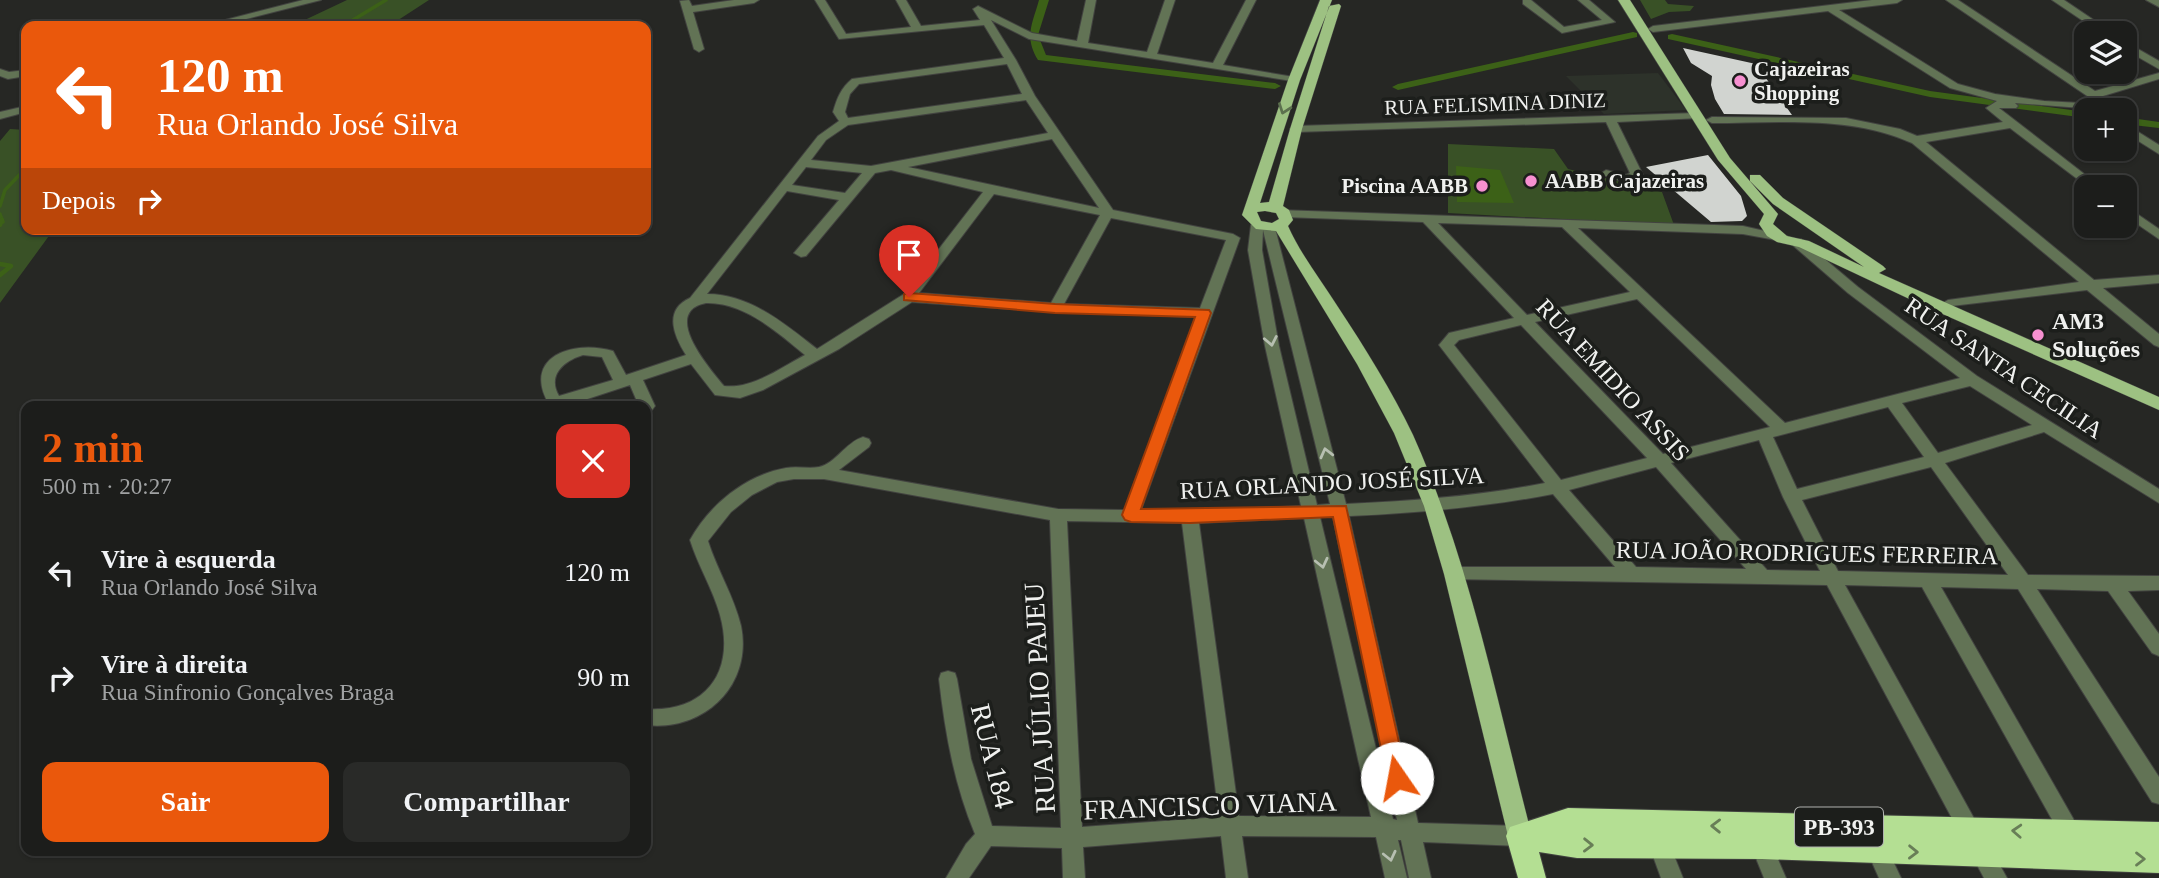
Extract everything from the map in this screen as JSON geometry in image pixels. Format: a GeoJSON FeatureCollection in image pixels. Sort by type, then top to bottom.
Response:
{"type":"FeatureCollection","features":[{"type":"Feature","properties":{"kind":"highway","name":"PB-393"},"geometry":{"type":"LineString","coordinates":[[1520,836],[1568,821],[1757,836],[1878,851],[2159,859]]}},
{"type":"Feature","properties":{"kind":"highway","name":"PB-393"},"geometry":{"type":"LineString","coordinates":[[1520,836],[1577,845],[1660,845],[1757,836],[1967,829],[2159,835]]}},
{"type":"Feature","properties":{"kind":"highway"},"geometry":{"type":"LineString","coordinates":[[1520,836],[1532,878]]}},
{"type":"Feature","properties":{"kind":"main road"},"geometry":{"type":"LineString","coordinates":[[1326,0],[1272,141],[1267,219],[1289,244],[1366,364],[1403,433],[1433,506],[1454,574],[1520,836]]}},
{"type":"Feature","properties":{"kind":"main road"},"geometry":{"type":"LineString","coordinates":[[1267,219],[1337,0]]}},
{"type":"Feature","properties":{"kind":"main road"},"geometry":{"type":"LineString","coordinates":[[1624,0],[1725,160],[1768,218],[1768,229],[2159,404]]}},
{"type":"Feature","properties":{"kind":"main road"},"geometry":{"type":"LineString","coordinates":[[1633,0],[1712,120],[1752,175],[1793,212],[1876,268],[1948,304],[2159,394]]}},
{"type":"Feature","properties":{"kind":"main road"},"geometry":{"type":"LineString","coordinates":[[1768,218],[1793,212]]}},
{"type":"Feature","properties":{"kind":"main road"},"geometry":{"type":"LineString","coordinates":[[1794,242],[1819,239],[1823,233]]}},
{"type":"Feature","properties":{"kind":"street"},"geometry":{"type":"LineString","coordinates":[[224,21],[277,6],[316,0]]}},
{"type":"Feature","properties":{"kind":"street"},"geometry":{"type":"LineString","coordinates":[[699,49],[687,5],[754,0]]}},
{"type":"Feature","properties":{"kind":"street"},"geometry":{"type":"LineString","coordinates":[[820,0],[843,37],[990,27],[1029,36],[1294,80]]}},
{"type":"Feature","properties":{"kind":"street"},"geometry":{"type":"LineString","coordinates":[[901,0],[918,30]]}},
{"type":"Feature","properties":{"kind":"street"},"geometry":{"type":"LineString","coordinates":[[1082,44],[1091,0]]}},
{"type":"Feature","properties":{"kind":"street"},"geometry":{"type":"LineString","coordinates":[[1151,56],[1170,0]]}},
{"type":"Feature","properties":{"kind":"street"},"geometry":{"type":"LineString","coordinates":[[1217,67],[1251,0]]}},
{"type":"Feature","properties":{"kind":"street"},"geometry":{"type":"LineString","coordinates":[[1527,2],[1562,30],[1611,22],[1583,0]]}},
{"type":"Feature","properties":{"kind":"street"},"geometry":{"type":"LineString","coordinates":[[1653,29],[1897,0]]}},
{"type":"Feature","properties":{"kind":"street"},"geometry":{"type":"LineString","coordinates":[[1938,0],[2087,98]]}},
{"type":"Feature","properties":{"kind":"street"},"geometry":{"type":"LineString","coordinates":[[1951,0],[2088,98]]}},
{"type":"Feature","properties":{"kind":"street"},"geometry":{"type":"LineString","coordinates":[[2057,0],[2089,21]]}},
{"type":"Feature","properties":{"kind":"street"},"geometry":{"type":"LineString","coordinates":[[2151,0],[2159,4]]}},
{"type":"Feature","properties":{"kind":"street"},"geometry":{"type":"LineString","coordinates":[[975,4],[1029,36]]}},
{"type":"Feature","properties":{"kind":"street"},"geometry":{"type":"LineString","coordinates":[[975,4],[1011,60],[1029,96],[1108,212]]}},
{"type":"Feature","properties":{"kind":"street"},"geometry":{"type":"LineString","coordinates":[[1831,9],[1942,80],[1961,89],[2044,104],[2074,106]]}},
{"type":"Feature","properties":{"kind":"street"},"geometry":{"type":"LineString","coordinates":[[2137,52],[2159,66]]}},
{"type":"Feature","properties":{"kind":"street"},"geometry":{"type":"LineString","coordinates":[[845,122],[839,111],[841,99],[847,88],[856,81],[1011,60]]}},
{"type":"Feature","properties":{"kind":"street"},"geometry":{"type":"LineString","coordinates":[[0,72],[8,76],[21,74]]}},
{"type":"Feature","properties":{"kind":"street"},"geometry":{"type":"LineString","coordinates":[[2113,98],[2159,76]]}},
{"type":"Feature","properties":{"kind":"street"},"geometry":{"type":"LineString","coordinates":[[991,190],[909,297],[816,356],[740,393],[720,391],[694,358],[683,337],[679,314],[683,307],[696,299],[822,138],[845,122],[1029,96]]}},
{"type":"Feature","properties":{"kind":"street"},"geometry":{"type":"LineString","coordinates":[[2074,115],[2002,104],[1993,106],[1994,111],[2079,175]]}},
{"type":"Feature","properties":{"kind":"street"},"geometry":{"type":"LineString","coordinates":[[0,116],[21,110]]}},
{"type":"Feature","properties":{"kind":"street","name":"RUA FELISMINA DINIZ"},"geometry":{"type":"LineString","coordinates":[[1296,129],[1696,116]]}},
{"type":"Feature","properties":{"kind":"street"},"geometry":{"type":"LineString","coordinates":[[1606,174],[1627,179],[1637,175],[1610,119]]}},
{"type":"Feature","properties":{"kind":"street"},"geometry":{"type":"LineString","coordinates":[[1712,120],[1860,122],[1901,131],[1916,140],[2159,342]]}},
{"type":"Feature","properties":{"kind":"street"},"geometry":{"type":"LineString","coordinates":[[1916,140],[2011,124]]}},
{"type":"Feature","properties":{"kind":"street"},"geometry":{"type":"LineString","coordinates":[[2137,127],[2159,140]]}},
{"type":"Feature","properties":{"kind":"street"},"geometry":{"type":"LineString","coordinates":[[2137,130],[2159,150]]}},
{"type":"Feature","properties":{"kind":"street"},"geometry":{"type":"LineString","coordinates":[[801,163],[871,170],[1054,135]]}},
{"type":"Feature","properties":{"kind":"street"},"geometry":{"type":"LineString","coordinates":[[890,166],[991,190],[1233,238]]}},
{"type":"Feature","properties":{"kind":"street"},"geometry":{"type":"LineString","coordinates":[[801,253],[871,170]]}},
{"type":"Feature","properties":{"kind":"street"},"geometry":{"type":"LineString","coordinates":[[783,187],[847,197]]}},
{"type":"Feature","properties":{"kind":"street"},"geometry":{"type":"LineString","coordinates":[[1055,308],[1108,212]]}},
{"type":"Feature","properties":{"kind":"street"},"geometry":{"type":"LineString","coordinates":[[1743,230],[1768,218]]}},
{"type":"Feature","properties":{"kind":"street"},"geometry":{"type":"LineString","coordinates":[[1267,219],[1340,510],[1420,878]]}},
{"type":"Feature","properties":{"kind":"street"},"geometry":{"type":"LineString","coordinates":[[1267,219],[1255,250],[1263,299],[1396,878]]}},
{"type":"Feature","properties":{"kind":"street"},"geometry":{"type":"LineString","coordinates":[[1131,515],[1233,238],[1267,219],[1427,219],[1743,230],[1794,242]]}},
{"type":"Feature","properties":{"kind":"street","name":"RUA EMIDIO ASSIS"},"geometry":{"type":"LineString","coordinates":[[1427,219],[1660,461],[1762,576]]}},
{"type":"Feature","properties":{"kind":"street"},"geometry":{"type":"LineString","coordinates":[[2137,219],[2159,235]]}},
{"type":"Feature","properties":{"kind":"street"},"geometry":{"type":"LineString","coordinates":[[1565,223],[1640,294],[1773,432],[1791,497],[1967,829],[1996,878]]}},
{"type":"Feature","properties":{"kind":"street","name":"RUA SANTA CECILIA"},"geometry":{"type":"LineString","coordinates":[[1794,242],[1972,380],[2159,497]]}},
{"type":"Feature","properties":{"kind":"street"},"geometry":{"type":"LineString","coordinates":[[1948,304],[2090,285],[2159,279]]}},
{"type":"Feature","properties":{"kind":"street"},"geometry":{"type":"LineString","coordinates":[[1631,574],[1557,487],[1446,345],[1454,335],[1640,294]]}},
{"type":"Feature","properties":{"kind":"street"},"geometry":{"type":"LineString","coordinates":[[696,299],[708,297],[727,300],[770,320],[816,356]]}},
{"type":"Feature","properties":{"kind":"street"},"geometry":{"type":"LineString","coordinates":[[909,297],[1055,308],[1204,313]]}},
{"type":"Feature","properties":{"kind":"street"},"geometry":{"type":"LineString","coordinates":[[1263,299],[1287,298]]}},
{"type":"Feature","properties":{"kind":"street"},"geometry":{"type":"LineString","coordinates":[[554,401],[546,388],[546,373],[552,365],[574,352],[599,349],[608,354],[643,401]]}},
{"type":"Feature","properties":{"kind":"street"},"geometry":{"type":"LineString","coordinates":[[565,401],[694,358]]}},
{"type":"Feature","properties":{"kind":"street","name":"RUA ORLANDO JOSÉ SILVA"},"geometry":{"type":"LineString","coordinates":[[651,717],[669,718],[702,705],[719,692],[729,671],[734,647],[733,623],[725,600],[711,578],[699,540],[708,525],[728,503],[752,486],[785,474],[824,473],[1058,515],[1190,517],[1433,506],[1497,499],[1557,487],[1972,380]]}},
{"type":"Feature","properties":{"kind":"street"},"geometry":{"type":"LineString","coordinates":[[1893,402],[2022,581],[2159,795]]}},
{"type":"Feature","properties":{"kind":"street"},"geometry":{"type":"LineString","coordinates":[[1791,497],[1935,460],[2046,426]]}},
{"type":"Feature","properties":{"kind":"street"},"geometry":{"type":"LineString","coordinates":[[824,473],[863,443]]}},
{"type":"Feature","properties":{"kind":"street","name":"RUA JÚLIO PAJEU"},"geometry":{"type":"LineString","coordinates":[[1058,515],[1074,878]]}},
{"type":"Feature","properties":{"kind":"street"},"geometry":{"type":"LineString","coordinates":[[1190,517],[1237,878]]}},
{"type":"Feature","properties":{"kind":"street","name":"RUA JOÃO RODRIGUES FERREIRA"},"geometry":{"type":"LineString","coordinates":[[1454,574],[1631,574],[2159,583]]}},
{"type":"Feature","properties":{"kind":"street"},"geometry":{"type":"LineString","coordinates":[[1928,581],[2071,834]]}},
{"type":"Feature","properties":{"kind":"street"},"geometry":{"type":"LineString","coordinates":[[2113,584],[2159,648]]}},
{"type":"Feature","properties":{"kind":"street","name":"RUA 184"},"geometry":{"type":"LineString","coordinates":[[948,679],[962,771],[986,836],[972,851],[957,878]]}},
{"type":"Feature","properties":{"kind":"street","name":"FRANCISCO VIANA"},"geometry":{"type":"LineString","coordinates":[[986,836],[1074,838],[1230,827],[1384,827],[1408,832],[1520,836]]}},
{"type":"Feature","properties":{"kind":"street"},"geometry":{"type":"LineString","coordinates":[[1757,836],[1775,878]]}},
{"type":"Feature","properties":{"kind":"street"},"geometry":{"type":"LineString","coordinates":[[1660,845],[1672,878]]}},
{"type":"Feature","properties":{"kind":"street"},"geometry":{"type":"LineString","coordinates":[[1878,851],[1890,878]]}},
{"type":"Feature","properties":{"kind":"shaded area"},"geometry":{"type":"Polygon","coordinates":[[[347,0],[429,0],[397,21],[303,21],[347,0]]]}},
{"type":"Feature","properties":{"kind":"shaded area"},"geometry":{"type":"Polygon","coordinates":[[[1640,0],[1665,0],[1668,4],[1694,6],[1690,11],[1669,12],[1651,19],[1640,0]]]}},
{"type":"Feature","properties":{"kind":"shaded area"},"geometry":{"type":"Polygon","coordinates":[[[1658,73],[1686,110],[1604,114],[1566,76],[1658,73]]]}},
{"type":"Feature","properties":{"kind":"shaded area"},"geometry":{"type":"Polygon","coordinates":[[[10,129],[21,130],[21,235],[50,235],[0,303],[0,141],[10,129]]]}},
{"type":"Feature","properties":{"kind":"shaded area","name":"AABB Cajazeiras"},"geometry":{"type":"Polygon","coordinates":[[[1448,144],[1554,149],[1568,169],[1662,192],[1674,225],[1448,213],[1448,144]]]}},
{"type":"Feature","properties":{"kind":"shaded area","name":"Piscina AABB"},"geometry":{"type":"Polygon","coordinates":[[[1456,166],[1500,170],[1514,203],[1457,202],[1456,166]]]}},
{"type":"Feature","properties":{"kind":"building","name":"Cajazeiras Shopping"},"geometry":{"type":"Polygon","coordinates":[[[1683,48],[1756,64],[1792,115],[1724,114],[1715,99],[1711,85],[1712,76],[1691,63],[1683,48]]]}},
{"type":"Feature","properties":{"kind":"building"},"geometry":{"type":"Polygon","coordinates":[[[1708,155],[1741,196],[1747,216],[1742,221],[1711,222],[1646,167],[1708,155]]]}},
{"type":"Feature","properties":{"kind":"waterway"},"geometry":{"type":"LineString","coordinates":[[351,21],[386,0]]}},
{"type":"Feature","properties":{"kind":"waterway"},"geometry":{"type":"LineString","coordinates":[[1035,33],[1044,0]]}},
{"type":"Feature","properties":{"kind":"waterway"},"geometry":{"type":"LineString","coordinates":[[1398,87],[1633,35]]}},
{"type":"Feature","properties":{"kind":"waterway"},"geometry":{"type":"LineString","coordinates":[[1034,37],[1035,46],[1042,58],[1275,86]]}},
{"type":"Feature","properties":{"kind":"waterway"},"geometry":{"type":"LineString","coordinates":[[1672,37],[1930,94],[2074,113]]}},
{"type":"Feature","properties":{"kind":"waterway"},"geometry":{"type":"LineString","coordinates":[[2137,122],[2159,125]]}},
{"type":"Feature","properties":{"kind":"waterway"},"geometry":{"type":"LineString","coordinates":[[0,206],[5,190],[21,173]]}},
{"type":"Feature","properties":{"kind":"waterway"},"geometry":{"type":"LineString","coordinates":[[0,214],[3,222]]}},
{"type":"Feature","properties":{"kind":"waterway"},"geometry":{"type":"LineString","coordinates":[[0,225],[2,220]]}},
{"type":"Feature","properties":{"kind":"waterway"},"geometry":{"type":"LineString","coordinates":[[0,264],[11,266],[0,275]]}},
{"type":"Feature","properties":{"kind":"place","name":"Cajazeiras Shopping"},"geometry":{"type":"Point","coordinates":[1740,81]}},
{"type":"Feature","properties":{"kind":"place","name":"AABB Cajazeiras"},"geometry":{"type":"Point","coordinates":[1531,181]}},
{"type":"Feature","properties":{"kind":"place","name":"Piscina AABB"},"geometry":{"type":"Point","coordinates":[1482,186]}},
{"type":"Feature","properties":{"kind":"place","name":"AM3 Soluções"},"geometry":{"type":"Point","coordinates":[2038,335]}},
{"type":"Feature","properties":{"kind":"route"},"geometry":{"type":"LineString","coordinates":[[909,297],[1055,308],[1204,313],[1131,515],[1190,517],[1340,510],[1397,778]]}}]}
